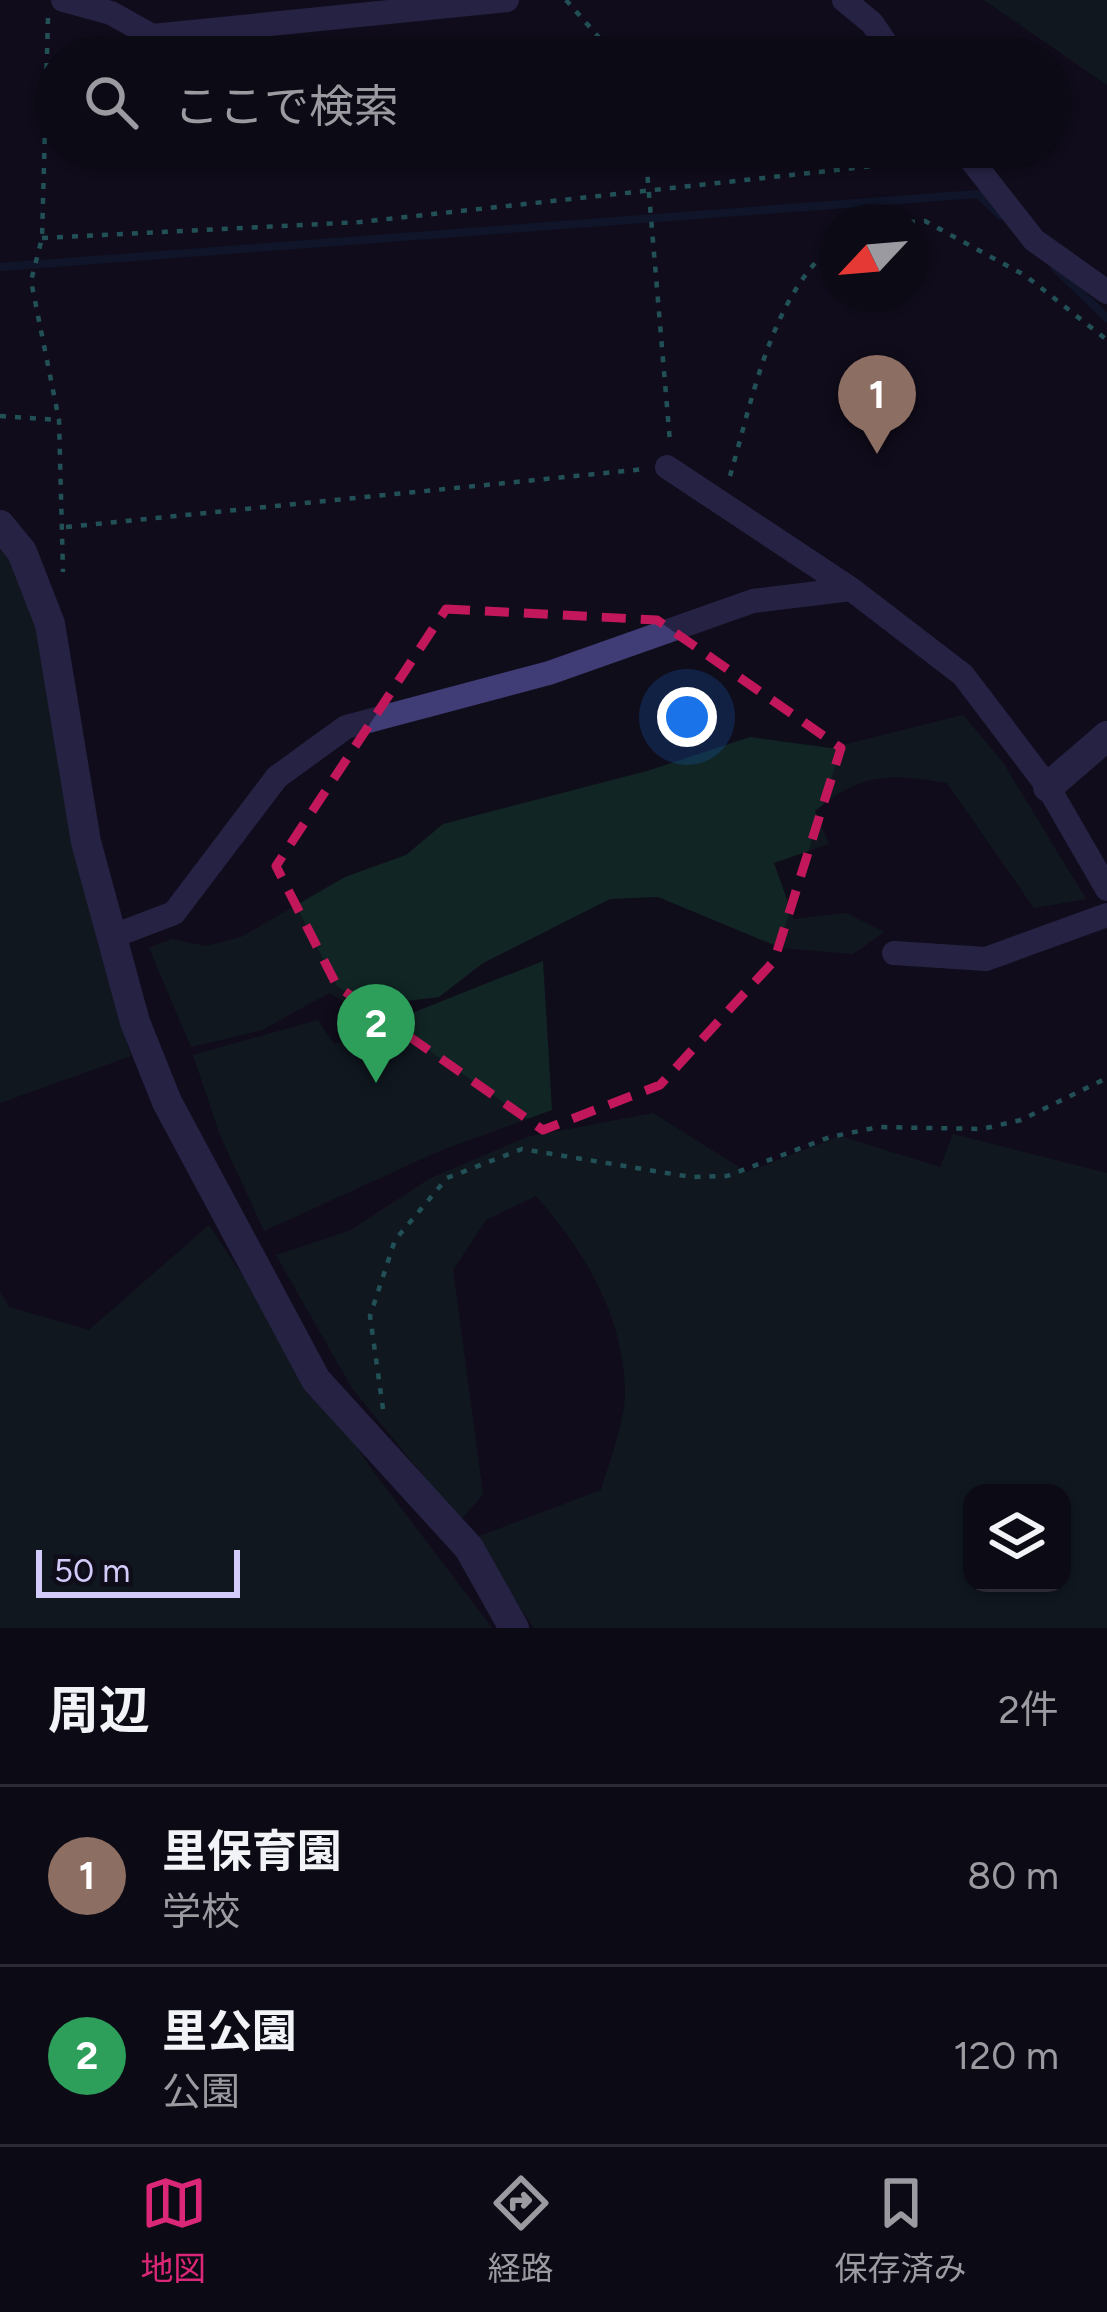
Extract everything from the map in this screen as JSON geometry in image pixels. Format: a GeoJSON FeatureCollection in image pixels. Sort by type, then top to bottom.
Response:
{"type":"FeatureCollection","features":[{"type":"Feature","properties":{"kind":"street"},"geometry":{"type":"LineString","coordinates":[[63,0],[111,13],[152,36],[507,0]]}},
{"type":"Feature","properties":{"kind":"street"},"geometry":{"type":"LineString","coordinates":[[844,0],[881,36]]}},
{"type":"Feature","properties":{"kind":"street"},"geometry":{"type":"LineString","coordinates":[[977,168],[1034,240],[1107,292]]}},
{"type":"Feature","properties":{"kind":"street"},"geometry":{"type":"LineString","coordinates":[[668,467],[850,589],[963,675],[1048,788],[1107,890]]}},
{"type":"Feature","properties":{"kind":"street"},"geometry":{"type":"LineString","coordinates":[[0,525],[22,552],[50,624],[86,842],[135,1022],[167,1102],[316,1380],[469,1548],[514,1628]]}},
{"type":"Feature","properties":{"kind":"street"},"geometry":{"type":"LineString","coordinates":[[111,937],[174,913],[277,777],[346,727],[549,674],[753,602],[850,589]]}},
{"type":"Feature","properties":{"kind":"street"},"geometry":{"type":"LineString","coordinates":[[1048,788],[1107,736]]}},
{"type":"Feature","properties":{"kind":"street"},"geometry":{"type":"LineString","coordinates":[[894,952],[986,959],[1107,915]]}},
{"type":"Feature","properties":{"kind":"path"},"geometry":{"type":"LineString","coordinates":[[45,36],[46,0]]}},
{"type":"Feature","properties":{"kind":"path"},"geometry":{"type":"LineString","coordinates":[[566,0],[598,36]]}},
{"type":"Feature","properties":{"kind":"path"},"geometry":{"type":"LineString","coordinates":[[43,168],[42,238],[32,280],[59,420],[66,527],[668,467],[672,425],[650,236],[647,168]]}},
{"type":"Feature","properties":{"kind":"path"},"geometry":{"type":"LineString","coordinates":[[42,238],[360,222],[835,168]]}},
{"type":"Feature","properties":{"kind":"path"},"geometry":{"type":"LineString","coordinates":[[927,222],[1025,276],[1107,340]]}},
{"type":"Feature","properties":{"kind":"path"},"geometry":{"type":"LineString","coordinates":[[721,504],[770,343],[819,256]]}},
{"type":"Feature","properties":{"kind":"path"},"geometry":{"type":"LineString","coordinates":[[0,416],[59,420]]}},
{"type":"Feature","properties":{"kind":"path"},"geometry":{"type":"LineString","coordinates":[[383,1411],[370,1316],[395,1240],[447,1178],[522,1149],[691,1177],[727,1176],[830,1137],[879,1127],[982,1129],[1021,1120],[1107,1078]]}},
{"type":"Feature","properties":{"kind":"highlighted area"},"geometry":{"type":"Polygon","coordinates":[[[446,609],[657,620],[841,748],[774,961],[660,1085],[543,1130],[337,986],[276,866],[446,609]]]}},
{"type":"Feature","properties":{"kind":"green space"},"geometry":{"type":"Polygon","coordinates":[[[984,0],[1107,0],[1107,85],[1071,60],[1071,36],[1036,36],[984,0]]]}},
{"type":"Feature","properties":{"kind":"green space"},"geometry":{"type":"Polygon","coordinates":[[[0,549],[37,592],[98,945],[131,1056],[0,1103],[0,549]]]}},
{"type":"Feature","properties":{"kind":"green space"},"geometry":{"type":"Polygon","coordinates":[[[963,715],[1002,761],[1086,899],[1034,908],[947,783],[892,777],[862,782],[832,798],[815,811],[829,844],[774,863],[794,919],[846,913],[884,932],[853,954],[781,948],[658,897],[610,899],[483,963],[439,997],[355,1007],[329,993],[262,1030],[191,1047],[149,948],[172,939],[206,946],[241,937],[345,877],[406,855],[443,824],[647,771],[750,737],[831,748],[963,715]]]}},
{"type":"Feature","properties":{"kind":"green space"},"geometry":{"type":"Polygon","coordinates":[[[543,961],[552,1110],[437,1152],[264,1231],[220,1135],[193,1055],[318,1020],[334,1044],[543,961]]]}},
{"type":"Feature","properties":{"kind":"green space"},"geometry":{"type":"Polygon","coordinates":[[[653,1113],[747,1172],[840,1136],[940,1167],[953,1134],[1107,1173],[1107,1628],[534,1628],[474,1538],[601,1490],[625,1401],[623,1361],[609,1309],[570,1238],[536,1196],[486,1220],[453,1270],[483,1494],[460,1521],[352,1388],[276,1255],[351,1230],[429,1179],[527,1137],[653,1113]]]}},
{"type":"Feature","properties":{"kind":"green space"},"geometry":{"type":"Polygon","coordinates":[[[209,1225],[373,1471],[492,1628],[0,1628],[0,1292],[9,1307],[89,1330],[209,1225]]]}},
{"type":"Feature","properties":{"kind":"waterway"},"geometry":{"type":"LineString","coordinates":[[0,267],[978,194],[1001,216]]}},
{"type":"Feature","properties":{"kind":"waterway"},"geometry":{"type":"LineString","coordinates":[[1055,268],[1107,318]]}},
{"type":"Feature","properties":{"kind":"place","name":"里保育園"},"geometry":{"type":"Point","coordinates":[877,454]}},
{"type":"Feature","properties":{"kind":"place","name":"里公園"},"geometry":{"type":"Point","coordinates":[376,1083]}}]}
